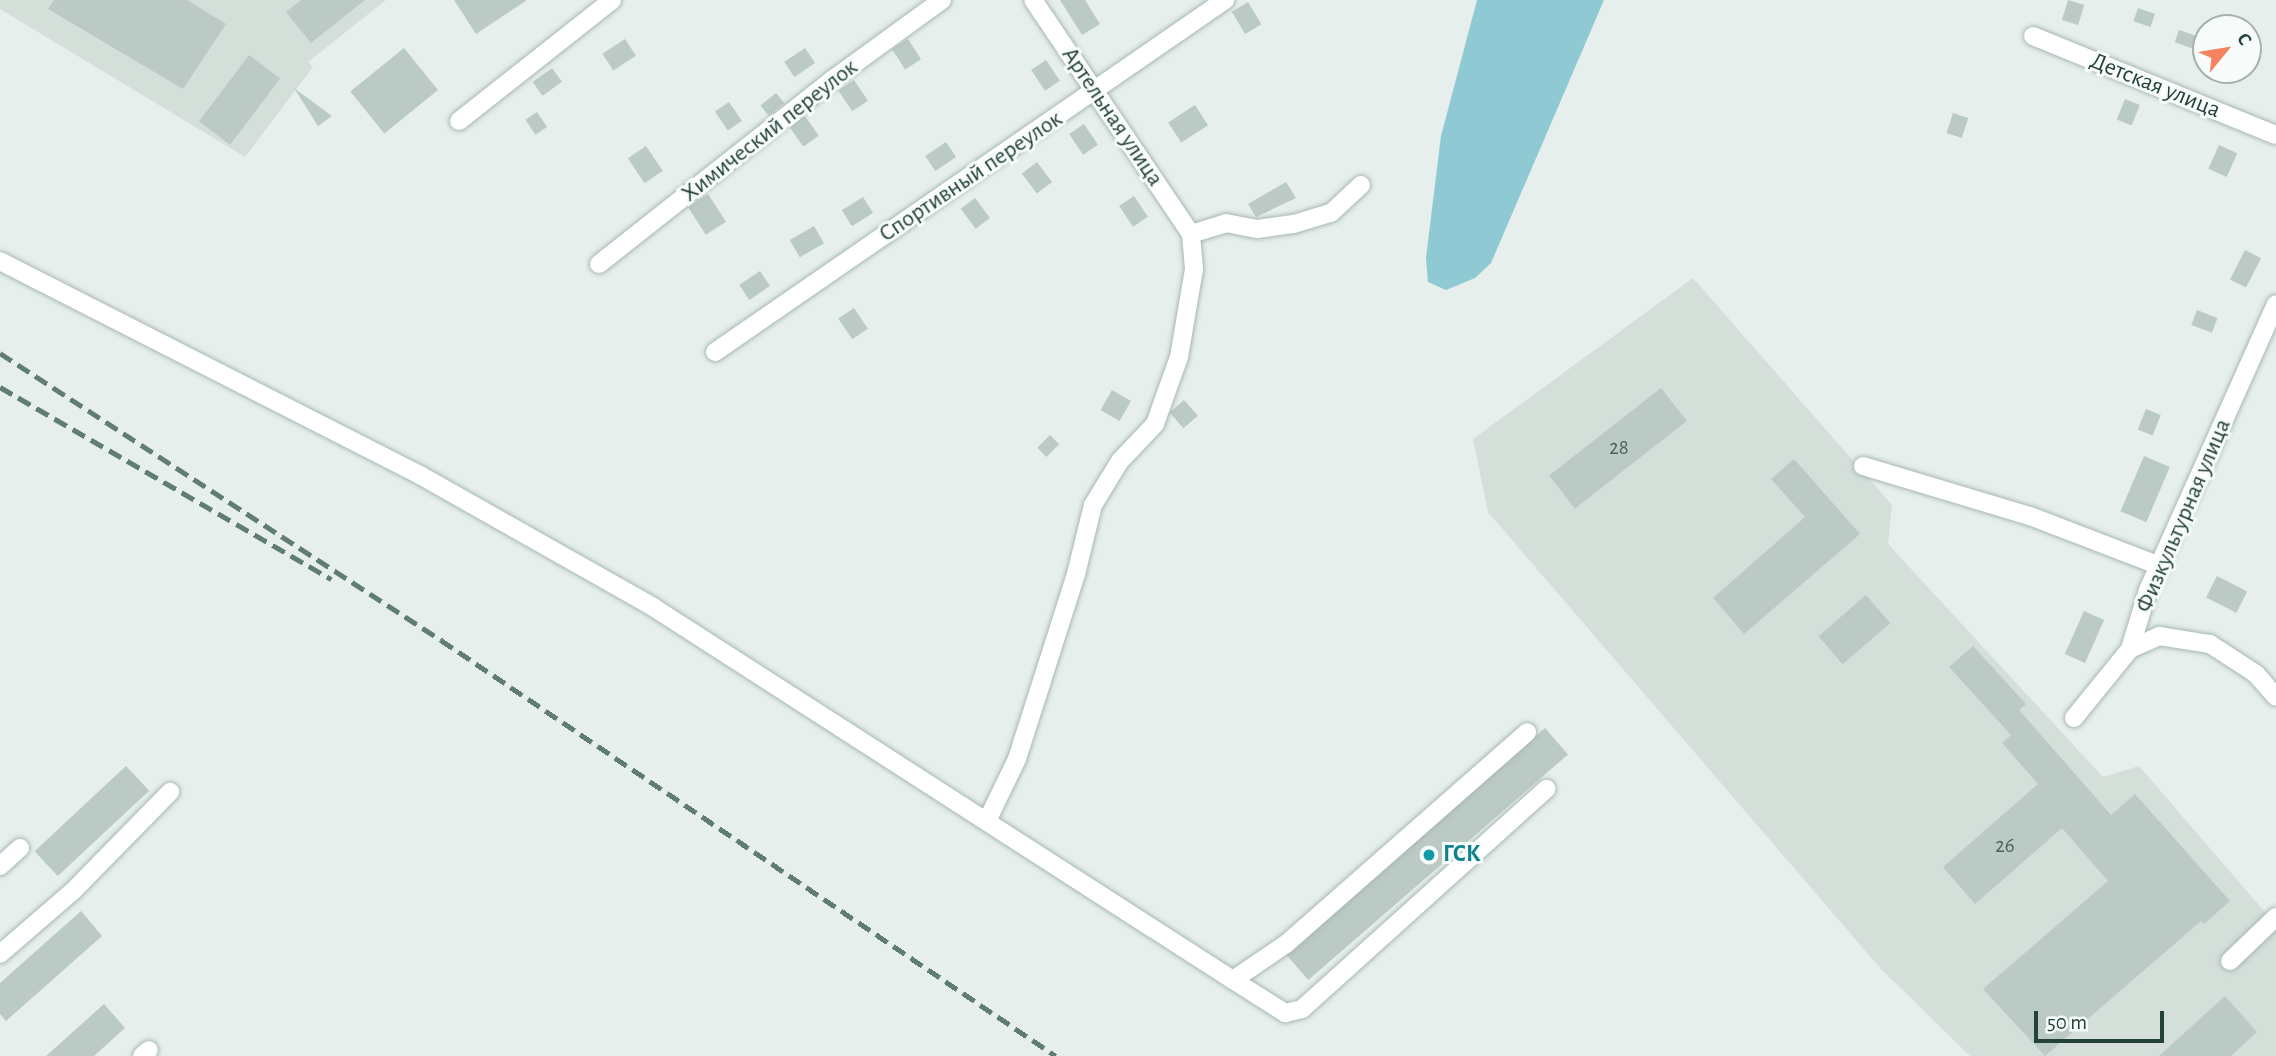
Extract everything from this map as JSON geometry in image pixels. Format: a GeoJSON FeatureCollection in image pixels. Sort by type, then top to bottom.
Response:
{"type":"FeatureCollection","features":[{"type":"Feature","properties":{"kind":"street"},"geometry":{"type":"LineString","coordinates":[[459,121],[612,0]]}},
{"type":"Feature","properties":{"kind":"street","name":"Химический переулок"},"geometry":{"type":"LineString","coordinates":[[600,264],[832,80],[942,0]]}},
{"type":"Feature","properties":{"kind":"street","name":"Артельная улица"},"geometry":{"type":"LineString","coordinates":[[1033,0],[1191,234]]}},
{"type":"Feature","properties":{"kind":"street","name":"Спортивный переулок"},"geometry":{"type":"LineString","coordinates":[[715,352],[1225,0]]}},
{"type":"Feature","properties":{"kind":"street","name":"Детская улица"},"geometry":{"type":"LineString","coordinates":[[2033,36],[2276,135]]}},
{"type":"Feature","properties":{"kind":"street"},"geometry":{"type":"LineString","coordinates":[[987,821],[1017,759],[1076,574],[1093,505],[1120,461],[1155,424],[1179,357],[1193,280],[1191,234],[1226,223],[1257,229],[1294,224],[1331,213],[1361,185]]}},
{"type":"Feature","properties":{"kind":"street"},"geometry":{"type":"LineString","coordinates":[[0,261],[420,475],[642,600],[1285,1013],[1302,1009],[1546,789]]}},
{"type":"Feature","properties":{"kind":"street","name":"Физкультурная улица"},"geometry":{"type":"LineString","coordinates":[[2074,718],[2130,649],[2160,566],[2276,304]]}},
{"type":"Feature","properties":{"kind":"street"},"geometry":{"type":"LineString","coordinates":[[1863,466],[2030,516],[2160,566]]}},
{"type":"Feature","properties":{"kind":"street"},"geometry":{"type":"LineString","coordinates":[[2130,649],[2159,636],[2210,644],[2256,674],[2276,697]]}},
{"type":"Feature","properties":{"kind":"street"},"geometry":{"type":"LineString","coordinates":[[1233,981],[1286,944],[1527,732]]}},
{"type":"Feature","properties":{"kind":"street"},"geometry":{"type":"LineString","coordinates":[[0,954],[73,891],[170,792]]}},
{"type":"Feature","properties":{"kind":"street"},"geometry":{"type":"LineString","coordinates":[[0,866],[20,848]]}},
{"type":"Feature","properties":{"kind":"street"},"geometry":{"type":"LineString","coordinates":[[2230,961],[2276,917]]}},
{"type":"Feature","properties":{"kind":"shaded area"},"geometry":{"type":"Polygon","coordinates":[[[0,0],[386,0],[308,62],[313,67],[245,157],[0,9],[0,0]]]}},
{"type":"Feature","properties":{"kind":"shaded area"},"geometry":{"type":"Polygon","coordinates":[[[1693,278],[1892,505],[1888,544],[2103,777],[2139,766],[2276,925],[2276,1056],[1970,1056],[1880,968],[1488,512],[1473,439],[1693,278]]]}},
{"type":"Feature","properties":{"kind":"water"},"geometry":{"type":"Polygon","coordinates":[[[1477,0],[1604,0],[1491,263],[1475,278],[1446,290],[1428,282],[1426,258],[1441,136],[1477,0]]]}},
{"type":"Feature","properties":{"kind":"building"},"geometry":{"type":"Polygon","coordinates":[[[54,0],[187,0],[226,24],[183,89],[48,9],[54,0]]]}},
{"type":"Feature","properties":{"kind":"building"},"geometry":{"type":"Polygon","coordinates":[[[301,0],[365,0],[311,43],[286,12],[301,0]]]}},
{"type":"Feature","properties":{"kind":"building"},"geometry":{"type":"Polygon","coordinates":[[[454,0],[527,0],[476,34],[454,0]]]}},
{"type":"Feature","properties":{"kind":"building"},"geometry":{"type":"Polygon","coordinates":[[[1060,0],[1085,0],[1100,24],[1082,35],[1060,0]]]}},
{"type":"Feature","properties":{"kind":"building"},"geometry":{"type":"Polygon","coordinates":[[[2068,0],[2084,5],[2078,25],[2062,20],[2068,0]]]}},
{"type":"Feature","properties":{"kind":"building"},"geometry":{"type":"Polygon","coordinates":[[[1248,2],[1261,24],[1245,34],[1232,12],[1248,2]]]}},
{"type":"Feature","properties":{"kind":"building"},"geometry":{"type":"Polygon","coordinates":[[[2138,8],[2155,14],[2150,27],[2133,21],[2138,8]]]}},
{"type":"Feature","properties":{"kind":"building"},"geometry":{"type":"Polygon","coordinates":[[[2179,30],[2192,34],[2192,48],[2175,42],[2179,30]]]}},
{"type":"Feature","properties":{"kind":"building"},"geometry":{"type":"Polygon","coordinates":[[[625,39],[636,56],[613,70],[602,54],[625,39]]]}},
{"type":"Feature","properties":{"kind":"building"},"geometry":{"type":"Polygon","coordinates":[[[908,39],[921,59],[905,69],[892,49],[908,39]]]}},
{"type":"Feature","properties":{"kind":"building"},"geometry":{"type":"Polygon","coordinates":[[[404,48],[438,90],[384,133],[350,91],[404,48]]]}},
{"type":"Feature","properties":{"kind":"building"},"geometry":{"type":"Polygon","coordinates":[[[805,48],[815,63],[794,77],[784,62],[805,48]]]}},
{"type":"Feature","properties":{"kind":"building"},"geometry":{"type":"Polygon","coordinates":[[[249,55],[280,78],[230,145],[199,121],[249,55]]]}},
{"type":"Feature","properties":{"kind":"building"},"geometry":{"type":"Polygon","coordinates":[[[1046,60],[1060,81],[1045,91],[1031,70],[1046,60]]]}},
{"type":"Feature","properties":{"kind":"building"},"geometry":{"type":"Polygon","coordinates":[[[552,68],[562,82],[543,96],[533,82],[552,68]]]}},
{"type":"Feature","properties":{"kind":"building"},"geometry":{"type":"Polygon","coordinates":[[[854,80],[868,101],[852,111],[838,91],[854,80]]]}},
{"type":"Feature","properties":{"kind":"building"},"geometry":{"type":"Polygon","coordinates":[[[294,88],[332,116],[318,126],[294,88]]]}},
{"type":"Feature","properties":{"kind":"building"},"geometry":{"type":"Polygon","coordinates":[[[776,93],[784,103],[769,116],[760,106],[776,93]]]}},
{"type":"Feature","properties":{"kind":"building"},"geometry":{"type":"Polygon","coordinates":[[[2125,99],[2140,105],[2132,125],[2117,119],[2125,99]]]}},
{"type":"Feature","properties":{"kind":"building"},"geometry":{"type":"Polygon","coordinates":[[[729,102],[742,121],[728,131],[715,112],[729,102]]]}},
{"type":"Feature","properties":{"kind":"building"},"geometry":{"type":"Polygon","coordinates":[[[1195,105],[1208,125],[1181,143],[1168,122],[1195,105]]]}},
{"type":"Feature","properties":{"kind":"building"},"geometry":{"type":"Polygon","coordinates":[[[537,112],[547,127],[535,135],[525,120],[537,112]]]}},
{"type":"Feature","properties":{"kind":"building"},"geometry":{"type":"Polygon","coordinates":[[[1953,113],[1968,118],[1962,138],[1947,133],[1953,113]]]}},
{"type":"Feature","properties":{"kind":"building"},"geometry":{"type":"Polygon","coordinates":[[[805,116],[819,136],[803,147],[789,127],[805,116]]]}},
{"type":"Feature","properties":{"kind":"building"},"geometry":{"type":"Polygon","coordinates":[[[1084,124],[1098,145],[1083,155],[1069,134],[1084,124]]]}},
{"type":"Feature","properties":{"kind":"building"},"geometry":{"type":"Polygon","coordinates":[[[946,142],[956,157],[935,171],[925,156],[946,142]]]}},
{"type":"Feature","properties":{"kind":"building"},"geometry":{"type":"Polygon","coordinates":[[[2219,145],[2237,153],[2227,177],[2208,169],[2219,145]]]}},
{"type":"Feature","properties":{"kind":"building"},"geometry":{"type":"Polygon","coordinates":[[[646,146],[663,171],[645,183],[628,158],[646,146]]]}},
{"type":"Feature","properties":{"kind":"building"},"geometry":{"type":"Polygon","coordinates":[[[1037,162],[1052,182],[1037,193],[1022,173],[1037,162]]]}},
{"type":"Feature","properties":{"kind":"building"},"geometry":{"type":"Polygon","coordinates":[[[1286,182],[1296,198],[1256,217],[1248,204],[1286,182]]]}},
{"type":"Feature","properties":{"kind":"building"},"geometry":{"type":"Polygon","coordinates":[[[708,194],[726,222],[706,235],[688,207],[708,194]]]}},
{"type":"Feature","properties":{"kind":"building"},"geometry":{"type":"Polygon","coordinates":[[[1134,196],[1148,217],[1133,227],[1119,206],[1134,196]]]}},
{"type":"Feature","properties":{"kind":"building"},"geometry":{"type":"Polygon","coordinates":[[[863,197],[873,213],[852,226],[842,210],[863,197]]]}},
{"type":"Feature","properties":{"kind":"building"},"geometry":{"type":"Polygon","coordinates":[[[975,198],[990,218],[976,229],[961,209],[975,198]]]}},
{"type":"Feature","properties":{"kind":"building"},"geometry":{"type":"Polygon","coordinates":[[[814,226],[824,243],[800,257],[790,240],[814,226]]]}},
{"type":"Feature","properties":{"kind":"building"},"geometry":{"type":"Polygon","coordinates":[[[2245,250],[2261,258],[2246,288],[2230,279],[2245,250]]]}},
{"type":"Feature","properties":{"kind":"building"},"geometry":{"type":"Polygon","coordinates":[[[760,271],[770,286],[749,300],[739,285],[760,271]]]}},
{"type":"Feature","properties":{"kind":"building"},"geometry":{"type":"Polygon","coordinates":[[[854,308],[868,329],[852,339],[838,319],[854,308]]]}},
{"type":"Feature","properties":{"kind":"building"},"geometry":{"type":"Polygon","coordinates":[[[2197,310],[2218,318],[2212,333],[2191,325],[2197,310]]]}},
{"type":"Feature","properties":{"kind":"building"},"geometry":{"type":"Polygon","coordinates":[[[1661,388],[1687,421],[1575,509],[1549,475],[1661,388]]]}},
{"type":"Feature","properties":{"kind":"building"},"geometry":{"type":"Polygon","coordinates":[[[1112,390],[1131,401],[1120,421],[1100,410],[1112,390]]]}},
{"type":"Feature","properties":{"kind":"building"},"geometry":{"type":"Polygon","coordinates":[[[1184,400],[1198,416],[1183,428],[1170,412],[1184,400]]]}},
{"type":"Feature","properties":{"kind":"building"},"geometry":{"type":"Polygon","coordinates":[[[2146,409],[2161,415],[2153,435],[2138,429],[2146,409]]]}},
{"type":"Feature","properties":{"kind":"building"},"geometry":{"type":"Polygon","coordinates":[[[1050,435],[1059,444],[1046,457],[1037,448],[1050,435]]]}},
{"type":"Feature","properties":{"kind":"building"},"geometry":{"type":"Polygon","coordinates":[[[2144,456],[2170,467],[2146,522],[2121,511],[2144,456]]]}},
{"type":"Feature","properties":{"kind":"building"},"geometry":{"type":"Polygon","coordinates":[[[1794,459],[1860,534],[1744,634],[1713,598],[1805,517],[1771,479],[1794,459]]]}},
{"type":"Feature","properties":{"kind":"building"},"geometry":{"type":"Polygon","coordinates":[[[2217,576],[2247,591],[2236,613],[2206,597],[2217,576]]]}},
{"type":"Feature","properties":{"kind":"building"},"geometry":{"type":"Polygon","coordinates":[[[1866,595],[1890,623],[1843,664],[1818,636],[1866,595]]]}},
{"type":"Feature","properties":{"kind":"building"},"geometry":{"type":"Polygon","coordinates":[[[2084,611],[2104,620],[2085,663],[2065,654],[2084,611]]]}},
{"type":"Feature","properties":{"kind":"building"},"geometry":{"type":"Polygon","coordinates":[[[1973,646],[2026,704],[2019,710],[2111,815],[2135,794],[2230,901],[2204,924],[2201,921],[2045,1056],[1983,989],[2108,881],[2062,828],[1975,904],[1943,867],[2038,784],[2002,743],[2011,735],[1949,667],[1973,646]]]}},
{"type":"Feature","properties":{"kind":"building","name":"ГСК"},"geometry":{"type":"Polygon","coordinates":[[[1545,728],[1568,754],[1308,980],[1285,954],[1545,728]]]}},
{"type":"Feature","properties":{"kind":"building"},"geometry":{"type":"Polygon","coordinates":[[[126,766],[149,791],[58,876],[35,851],[126,766]]]}},
{"type":"Feature","properties":{"kind":"building"},"geometry":{"type":"Polygon","coordinates":[[[81,911],[102,936],[6,1021],[0,1014],[0,983],[81,911]]]}},
{"type":"Feature","properties":{"kind":"building"},"geometry":{"type":"Polygon","coordinates":[[[2225,996],[2257,1032],[2231,1056],[2159,1056],[2225,996]]]}},
{"type":"Feature","properties":{"kind":"building"},"geometry":{"type":"Polygon","coordinates":[[[104,1004],[125,1028],[94,1056],[46,1056],[104,1004]]]}},
{"type":"Feature","properties":{"kind":"railway"},"geometry":{"type":"LineString","coordinates":[[0,353],[441,640],[1056,1056]]}},
{"type":"Feature","properties":{"kind":"railway"},"geometry":{"type":"LineString","coordinates":[[0,387],[331,579]]}},
{"type":"Feature","properties":{"kind":"place","name":"ГСК"},"geometry":{"type":"Point","coordinates":[1429,855]}}]}
